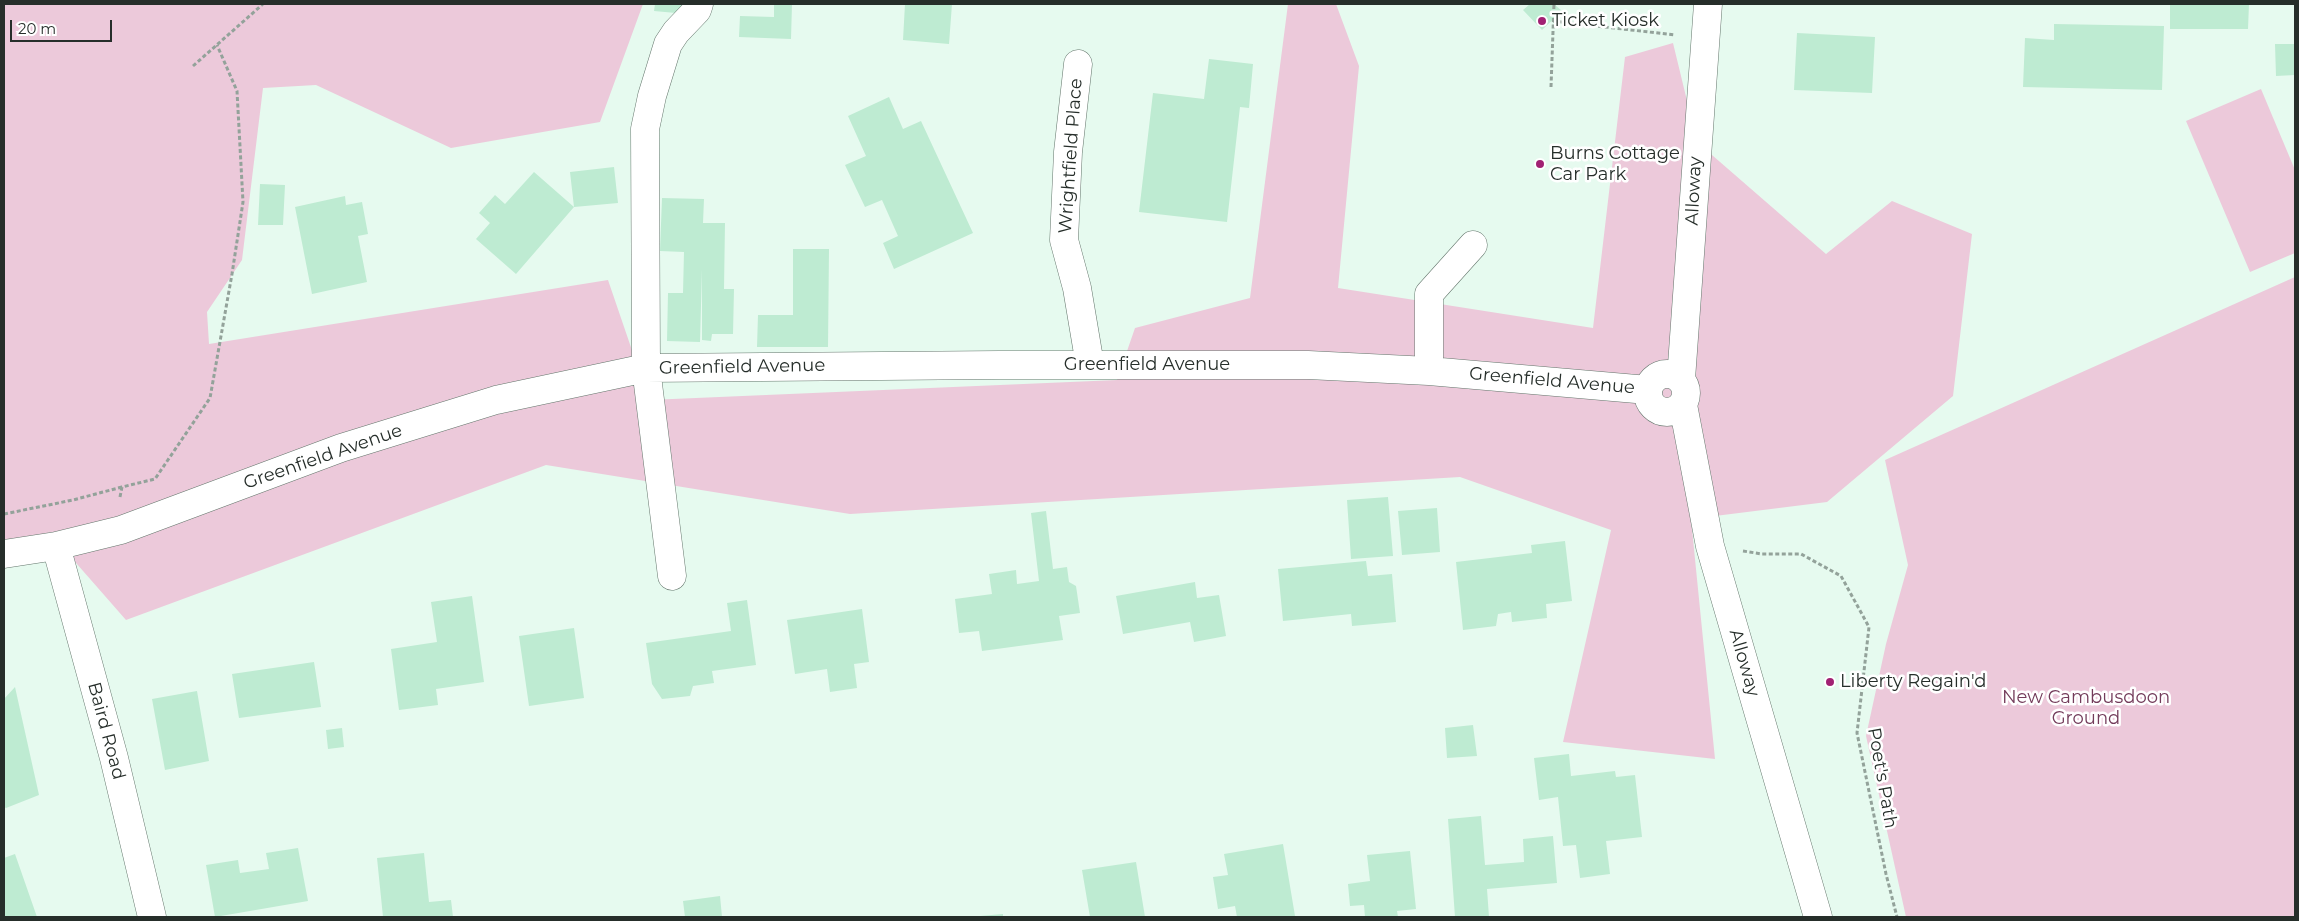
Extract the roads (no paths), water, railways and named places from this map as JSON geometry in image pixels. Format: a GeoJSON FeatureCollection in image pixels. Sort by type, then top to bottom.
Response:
{"type":"FeatureCollection","features":[{"type":"Feature","properties":{"kind":"street","name":"Greenfield Avenue"},"geometry":{"type":"LineString","coordinates":[[646,368],[646,129],[652,96],[668,44],[676,32],[697,10],[699,4]]}},
{"type":"Feature","properties":{"kind":"street","name":"Alloway"},"geometry":{"type":"LineString","coordinates":[[1708,4],[1682,392],[1710,546],[1818,917]]}},
{"type":"Feature","properties":{"kind":"street","name":"Wrightfield Place"},"geometry":{"type":"LineString","coordinates":[[1078,64],[1068,152],[1064,240],[1077,288],[1090,365]]}},
{"type":"Feature","properties":{"kind":"street"},"geometry":{"type":"LineString","coordinates":[[1429,371],[1429,294],[1473,246]]}},
{"type":"Feature","properties":{"kind":"street","name":"Greenfield Avenue"},"geometry":{"type":"LineString","coordinates":[[4,554],[56,546],[121,530],[341,448],[496,400],[646,368],[1308,365],[1429,371],[1648,390],[1655,378],[1660,375],[1674,375],[1682,392]]}},
{"type":"Feature","properties":{"kind":"street"},"geometry":{"type":"LineString","coordinates":[[646,368],[672,576]]}},
{"type":"Feature","properties":{"kind":"street","name":"Baird Road"},"geometry":{"type":"LineString","coordinates":[[56,546],[114,758],[152,917]]}},
{"type":"Feature","properties":{"kind":"place","name":"Ticket Kiosk"},"geometry":{"type":"Point","coordinates":[1542,21]}},
{"type":"Feature","properties":{"kind":"place","name":"Burns Cottage Car Park"},"geometry":{"type":"Point","coordinates":[1540,164]}},
{"type":"Feature","properties":{"kind":"place","name":"Liberty Regain'd"},"geometry":{"type":"Point","coordinates":[1830,682]}},
{"type":"Feature","properties":{"kind":"park label","name":"New Cambusdoon Ground"},"geometry":{"type":"Point","coordinates":[2086,708]}}]}
